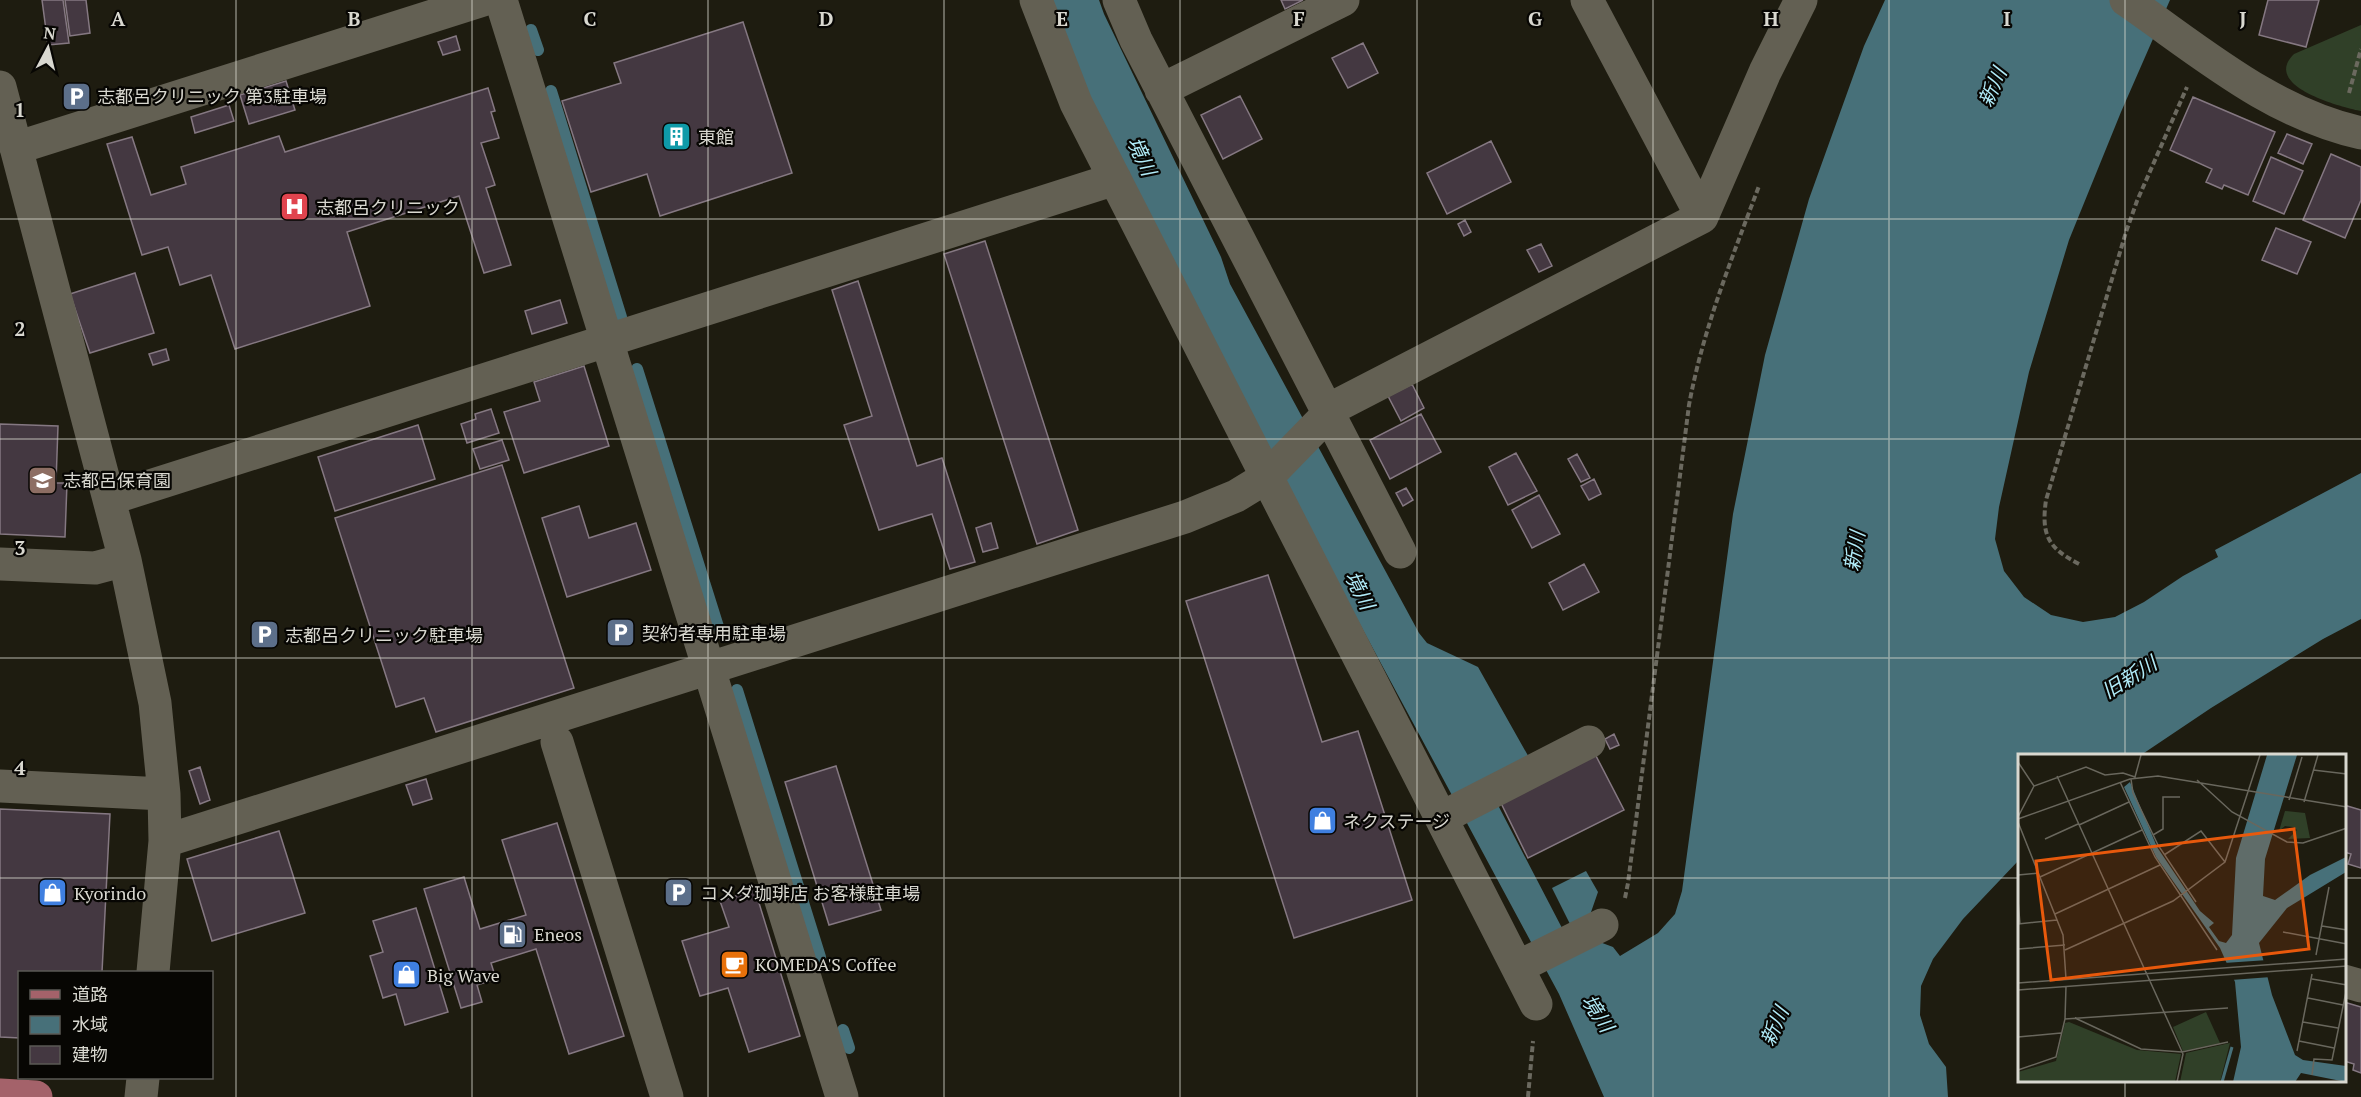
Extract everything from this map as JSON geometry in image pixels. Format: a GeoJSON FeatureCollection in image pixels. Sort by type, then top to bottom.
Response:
{"type":"FeatureCollection","features":[{"type":"Feature","properties":{"kind":"main road"},"geometry":{"type":"LineString","coordinates":[[0,1095],[36,1097]]}},
{"type":"Feature","properties":{"kind":"street"},"geometry":{"type":"LineString","coordinates":[[8,128],[483,0]]}},
{"type":"Feature","properties":{"kind":"street"},"geometry":{"type":"LineString","coordinates":[[501,0],[842,1097]]}},
{"type":"Feature","properties":{"kind":"street"},"geometry":{"type":"LineString","coordinates":[[1036,0],[1076,103],[1445,815],[1527,962],[1536,1004]]}},
{"type":"Feature","properties":{"kind":"street"},"geometry":{"type":"LineString","coordinates":[[1119,0],[1136,40],[1324,418],[1400,552]]}},
{"type":"Feature","properties":{"kind":"street"},"geometry":{"type":"LineString","coordinates":[[1161,90],[1343,0]]}},
{"type":"Feature","properties":{"kind":"street"},"geometry":{"type":"LineString","coordinates":[[1587,0],[1702,218]]}},
{"type":"Feature","properties":{"kind":"street"},"geometry":{"type":"LineString","coordinates":[[165,841],[1185,517],[1236,496],[1270,474],[1336,406],[1702,218],[1765,72],[1801,0]]}},
{"type":"Feature","properties":{"kind":"street"},"geometry":{"type":"LineString","coordinates":[[2126,0],[2284,107],[2312,119],[2361,133]]}},
{"type":"Feature","properties":{"kind":"street"},"geometry":{"type":"LineString","coordinates":[[0,87],[8,128],[125,560],[154,703],[164,794],[165,841],[153,971]]}},
{"type":"Feature","properties":{"kind":"street"},"geometry":{"type":"LineString","coordinates":[[109,499],[1115,179]]}},
{"type":"Feature","properties":{"kind":"street"},"geometry":{"type":"LineString","coordinates":[[0,564],[95,568],[125,560]]}},
{"type":"Feature","properties":{"kind":"street"},"geometry":{"type":"LineString","coordinates":[[557,742],[667,1097]]}},
{"type":"Feature","properties":{"kind":"street"},"geometry":{"type":"LineString","coordinates":[[1445,815],[1589,742]]}},
{"type":"Feature","properties":{"kind":"street"},"geometry":{"type":"LineString","coordinates":[[0,786],[164,794]]}},
{"type":"Feature","properties":{"kind":"street"},"geometry":{"type":"LineString","coordinates":[[1527,962],[1602,925]]}},
{"type":"Feature","properties":{"kind":"street"},"geometry":{"type":"LineString","coordinates":[[2346,982],[2361,986]]}},
{"type":"Feature","properties":{"kind":"street"},"geometry":{"type":"LineString","coordinates":[[141,1097],[143,1079]]}},
{"type":"Feature","properties":{"kind":"path"},"geometry":{"type":"LineString","coordinates":[[2079,564],[2061,555],[2048,539],[2043,520],[2046,500],[2130,221],[2191,76],[2199,50]]}},
{"type":"Feature","properties":{"kind":"path"},"geometry":{"type":"LineString","coordinates":[[1602,925],[1615,914],[1624,900],[1628,883],[1689,405],[1697,361],[1709,318],[1763,176]]}},
{"type":"Feature","properties":{"kind":"path"},"geometry":{"type":"LineString","coordinates":[[1528,1097],[1536,1004]]}},
{"type":"Feature","properties":{"kind":"green space"},"geometry":{"type":"Polygon","coordinates":[[[2361,25],[2361,111],[2322,100],[2295,85],[2288,76],[2287,65],[2294,54],[2361,25]]]}},
{"type":"Feature","properties":{"kind":"water"},"geometry":{"type":"Polygon","coordinates":[[[1048,0],[1099,0],[1221,257],[1230,284],[1419,633],[1427,643],[1478,667],[1531,761],[1487,784],[1562,928],[1613,947],[1620,956],[1658,933],[1675,914],[1682,891],[1733,514],[1765,355],[1809,199],[1864,46],[1885,0],[2170,0],[2069,240],[2029,372],[1999,507],[1995,539],[2004,571],[2024,597],[2051,615],[2083,622],[2115,617],[2218,557],[2215,550],[2361,473],[2361,619],[2323,639],[2211,708],[2142,754],[2018,754],[2018,861],[1963,919],[1933,959],[1921,986],[1920,1015],[1929,1044],[1946,1067],[1948,1097],[1604,1097],[1559,994],[1286,487],[1087,97],[1048,0]]]}},
{"type":"Feature","properties":{"kind":"water"},"geometry":{"type":"Polygon","coordinates":[[[1586,871],[1598,892],[1590,915],[1570,924],[1552,888],[1586,871]]]}},
{"type":"Feature","properties":{"kind":"building"},"geometry":{"type":"Polygon","coordinates":[[[42,0],[63,0],[69,43],[48,45],[42,0]]]}},
{"type":"Feature","properties":{"kind":"building"},"geometry":{"type":"Polygon","coordinates":[[[65,0],[86,0],[90,33],[70,36],[65,0]]]}},
{"type":"Feature","properties":{"kind":"building"},"geometry":{"type":"Polygon","coordinates":[[[1281,0],[1303,0],[1285,9],[1281,0]]]}},
{"type":"Feature","properties":{"kind":"building"},"geometry":{"type":"Polygon","coordinates":[[[2268,0],[2319,0],[2306,47],[2259,35],[2268,0]]]}},
{"type":"Feature","properties":{"kind":"building","name":"東館"},"geometry":{"type":"Polygon","coordinates":[[[743,22],[792,173],[660,216],[647,174],[591,192],[562,101],[621,83],[614,63],[743,22]]]}},
{"type":"Feature","properties":{"kind":"building"},"geometry":{"type":"Polygon","coordinates":[[[456,36],[460,50],[443,55],[438,42],[456,36]]]}},
{"type":"Feature","properties":{"kind":"building"},"geometry":{"type":"Polygon","coordinates":[[[1363,43],[1378,73],[1348,88],[1332,58],[1363,43]]]}},
{"type":"Feature","properties":{"kind":"building"},"geometry":{"type":"Polygon","coordinates":[[[286,81],[295,110],[249,124],[240,95],[286,81]]]}},
{"type":"Feature","properties":{"kind":"building"},"geometry":{"type":"Polygon","coordinates":[[[488,88],[495,111],[491,112],[499,138],[481,143],[495,185],[486,188],[511,265],[484,273],[459,196],[347,232],[370,306],[235,349],[211,275],[180,285],[168,247],[142,255],[107,144],[132,137],[151,195],[186,184],[181,167],[279,136],[285,152],[488,88]]]}},
{"type":"Feature","properties":{"kind":"building"},"geometry":{"type":"Polygon","coordinates":[[[1240,96],[1262,139],[1223,159],[1201,115],[1240,96]]]}},
{"type":"Feature","properties":{"kind":"building"},"geometry":{"type":"Polygon","coordinates":[[[2193,97],[2275,132],[2248,195],[2224,185],[2222,189],[2206,182],[2212,169],[2170,150],[2193,97]]]}},
{"type":"Feature","properties":{"kind":"building"},"geometry":{"type":"Polygon","coordinates":[[[229,105],[234,121],[195,133],[191,117],[229,105]]]}},
{"type":"Feature","properties":{"kind":"building"},"geometry":{"type":"Polygon","coordinates":[[[2287,134],[2312,144],[2303,164],[2278,153],[2287,134]]]}},
{"type":"Feature","properties":{"kind":"building"},"geometry":{"type":"Polygon","coordinates":[[[1491,141],[1511,182],[1447,214],[1427,173],[1491,141]]]}},
{"type":"Feature","properties":{"kind":"building"},"geometry":{"type":"Polygon","coordinates":[[[2331,154],[2361,167],[2361,200],[2345,238],[2303,220],[2331,154]]]}},
{"type":"Feature","properties":{"kind":"building"},"geometry":{"type":"Polygon","coordinates":[[[2271,157],[2303,171],[2284,214],[2253,201],[2271,157]]]}},
{"type":"Feature","properties":{"kind":"building"},"geometry":{"type":"Polygon","coordinates":[[[1465,220],[1471,232],[1464,236],[1458,224],[1465,220]]]}},
{"type":"Feature","properties":{"kind":"building"},"geometry":{"type":"Polygon","coordinates":[[[2276,228],[2311,242],[2297,274],[2262,260],[2276,228]]]}},
{"type":"Feature","properties":{"kind":"building"},"geometry":{"type":"Polygon","coordinates":[[[985,241],[1078,530],[1037,544],[944,254],[985,241]]]}},
{"type":"Feature","properties":{"kind":"building"},"geometry":{"type":"Polygon","coordinates":[[[1541,244],[1552,266],[1539,272],[1527,250],[1541,244]]]}},
{"type":"Feature","properties":{"kind":"building"},"geometry":{"type":"Polygon","coordinates":[[[135,273],[154,333],[90,353],[70,294],[135,273]]]}},
{"type":"Feature","properties":{"kind":"building"},"geometry":{"type":"Polygon","coordinates":[[[858,281],[917,466],[942,458],[975,562],[950,569],[932,514],[879,530],[844,425],[872,416],[832,290],[858,281]]]}},
{"type":"Feature","properties":{"kind":"building"},"geometry":{"type":"Polygon","coordinates":[[[560,300],[567,323],[532,334],[525,311],[560,300]]]}},
{"type":"Feature","properties":{"kind":"building"},"geometry":{"type":"Polygon","coordinates":[[[166,349],[169,360],[153,365],[149,354],[166,349]]]}},
{"type":"Feature","properties":{"kind":"building"},"geometry":{"type":"Polygon","coordinates":[[[584,366],[609,446],[524,473],[504,412],[540,401],[534,382],[584,366]]]}},
{"type":"Feature","properties":{"kind":"building"},"geometry":{"type":"Polygon","coordinates":[[[1412,384],[1424,408],[1401,421],[1388,396],[1412,384]]]}},
{"type":"Feature","properties":{"kind":"building"},"geometry":{"type":"Polygon","coordinates":[[[491,409],[499,433],[467,443],[461,424],[476,419],[475,414],[491,409]]]}},
{"type":"Feature","properties":{"kind":"building"},"geometry":{"type":"Polygon","coordinates":[[[1421,414],[1441,452],[1390,479],[1370,440],[1421,414]]]}},
{"type":"Feature","properties":{"kind":"building","name":"志都呂保育園"},"geometry":{"type":"Polygon","coordinates":[[[0,424],[58,426],[56,483],[67,483],[65,537],[0,534],[0,424]]]}},
{"type":"Feature","properties":{"kind":"building"},"geometry":{"type":"Polygon","coordinates":[[[418,425],[435,479],[335,511],[318,457],[418,425]]]}},
{"type":"Feature","properties":{"kind":"building"},"geometry":{"type":"Polygon","coordinates":[[[502,440],[509,460],[480,469],[473,449],[502,440]]]}},
{"type":"Feature","properties":{"kind":"building"},"geometry":{"type":"Polygon","coordinates":[[[1516,453],[1537,491],[1508,505],[1489,467],[1516,453]]]}},
{"type":"Feature","properties":{"kind":"building"},"geometry":{"type":"Polygon","coordinates":[[[1577,454],[1590,478],[1581,482],[1568,459],[1577,454]]]}},
{"type":"Feature","properties":{"kind":"building"},"geometry":{"type":"Polygon","coordinates":[[[502,465],[574,688],[436,732],[424,698],[396,707],[335,518],[502,465]]]}},
{"type":"Feature","properties":{"kind":"building"},"geometry":{"type":"Polygon","coordinates":[[[1594,479],[1601,494],[1589,500],[1581,486],[1594,479]]]}},
{"type":"Feature","properties":{"kind":"building"},"geometry":{"type":"Polygon","coordinates":[[[1406,488],[1413,500],[1403,506],[1396,493],[1406,488]]]}},
{"type":"Feature","properties":{"kind":"building"},"geometry":{"type":"Polygon","coordinates":[[[1539,495],[1560,534],[1532,548],[1512,510],[1539,495]]]}},
{"type":"Feature","properties":{"kind":"building"},"geometry":{"type":"Polygon","coordinates":[[[579,506],[589,538],[636,523],[651,570],[567,597],[542,518],[579,506]]]}},
{"type":"Feature","properties":{"kind":"building"},"geometry":{"type":"Polygon","coordinates":[[[991,523],[998,548],[983,552],[976,528],[991,523]]]}},
{"type":"Feature","properties":{"kind":"building"},"geometry":{"type":"Polygon","coordinates":[[[1584,564],[1599,592],[1563,610],[1549,583],[1584,564]]]}},
{"type":"Feature","properties":{"kind":"building","name":"ネクステージ"},"geometry":{"type":"Polygon","coordinates":[[[1268,575],[1322,742],[1358,731],[1412,900],[1294,938],[1186,601],[1268,575]]]}},
{"type":"Feature","properties":{"kind":"building"},"geometry":{"type":"Polygon","coordinates":[[[1614,734],[1619,745],[1610,749],[1605,739],[1614,734]]]}},
{"type":"Feature","properties":{"kind":"building"},"geometry":{"type":"Polygon","coordinates":[[[1594,752],[1624,810],[1528,858],[1499,799],[1594,752]]]}},
{"type":"Feature","properties":{"kind":"building"},"geometry":{"type":"Polygon","coordinates":[[[836,766],[881,910],[829,925],[785,782],[836,766]]]}},
{"type":"Feature","properties":{"kind":"building"},"geometry":{"type":"Polygon","coordinates":[[[200,767],[210,800],[200,804],[189,771],[200,767]]]}},
{"type":"Feature","properties":{"kind":"building"},"geometry":{"type":"Polygon","coordinates":[[[426,779],[432,799],[413,805],[406,785],[426,779]]]}},
{"type":"Feature","properties":{"kind":"building"},"geometry":{"type":"Polygon","coordinates":[[[2346,806],[2361,810],[2361,868],[2348,864],[2351,854],[2346,853],[2346,806]]]}},
{"type":"Feature","properties":{"kind":"building","name":"Kyorindo"},"geometry":{"type":"Polygon","coordinates":[[[0,809],[110,814],[102,971],[18,971],[18,1038],[0,1037],[0,809]]]}},
{"type":"Feature","properties":{"kind":"building"},"geometry":{"type":"Polygon","coordinates":[[[557,823],[624,1036],[569,1054],[536,949],[491,963],[496,979],[477,985],[482,1002],[461,1008],[424,889],[464,877],[480,929],[526,915],[502,840],[557,823]]]}},
{"type":"Feature","properties":{"kind":"building"},"geometry":{"type":"Polygon","coordinates":[[[279,831],[305,913],[212,941],[187,859],[279,831]]]}},
{"type":"Feature","properties":{"kind":"building","name":"KOMEDA'S Coffee"},"geometry":{"type":"Polygon","coordinates":[[[755,890],[800,1036],[749,1052],[728,988],[700,996],[682,941],[729,927],[720,901],[755,890]]]}},
{"type":"Feature","properties":{"kind":"building","name":"Big Wave"},"geometry":{"type":"Polygon","coordinates":[[[416,908],[448,1012],[405,1025],[396,994],[383,998],[370,956],[383,952],[373,921],[416,908]]]}},
{"type":"Feature","properties":{"kind":"building"},"geometry":{"type":"Polygon","coordinates":[[[2346,1003],[2361,1007],[2361,1073],[2353,1070],[2354,1064],[2346,1062],[2346,1003]]]}},
{"type":"Feature","properties":{"kind":"waterway"},"geometry":{"type":"LineString","coordinates":[[531,30],[538,50]]}},
{"type":"Feature","properties":{"kind":"waterway"},"geometry":{"type":"LineString","coordinates":[[551,91],[621,317]]}},
{"type":"Feature","properties":{"kind":"waterway"},"geometry":{"type":"LineString","coordinates":[[637,369],[720,633]]}},
{"type":"Feature","properties":{"kind":"waterway"},"geometry":{"type":"LineString","coordinates":[[737,690],[820,957]]}},
{"type":"Feature","properties":{"kind":"waterway"},"geometry":{"type":"LineString","coordinates":[[843,1030],[849,1048]]}},
{"type":"Feature","properties":{"kind":"place","name":"志都呂クリニック 第3駐車場"},"geometry":{"type":"Point","coordinates":[76,96]}},
{"type":"Feature","properties":{"kind":"place","name":"東館"},"geometry":{"type":"Point","coordinates":[677,137]}},
{"type":"Feature","properties":{"kind":"place","name":"志都呂クリニック"},"geometry":{"type":"Point","coordinates":[295,207]}},
{"type":"Feature","properties":{"kind":"place","name":"志都呂保育園"},"geometry":{"type":"Point","coordinates":[42,480]}},
{"type":"Feature","properties":{"kind":"place","name":"契約者専用駐車場"},"geometry":{"type":"Point","coordinates":[621,633]}},
{"type":"Feature","properties":{"kind":"place","name":"志都呂クリニック駐車場"},"geometry":{"type":"Point","coordinates":[264,635]}},
{"type":"Feature","properties":{"kind":"place","name":"ネクステージ"},"geometry":{"type":"Point","coordinates":[1322,821]}},
{"type":"Feature","properties":{"kind":"place","name":"Kyorindo"},"geometry":{"type":"Point","coordinates":[53,893]}},
{"type":"Feature","properties":{"kind":"place","name":"コメダ珈琲店 お客様駐車場"},"geometry":{"type":"Point","coordinates":[679,893]}},
{"type":"Feature","properties":{"kind":"place","name":"Eneos"},"geometry":{"type":"Point","coordinates":[513,934]}},
{"type":"Feature","properties":{"kind":"place","name":"KOMEDA'S Coffee"},"geometry":{"type":"Point","coordinates":[734,964]}},
{"type":"Feature","properties":{"kind":"place","name":"Big Wave"},"geometry":{"type":"Point","coordinates":[406,975]}},
{"type":"Feature","properties":{"kind":"water label","name":"新川"},"geometry":{"type":"Point","coordinates":[1992,87]}},
{"type":"Feature","properties":{"kind":"water label","name":"境川"},"geometry":{"type":"Point","coordinates":[1142,156]}},
{"type":"Feature","properties":{"kind":"water label","name":"新川"},"geometry":{"type":"Point","coordinates":[1854,551]}},
{"type":"Feature","properties":{"kind":"water label","name":"境川"},"geometry":{"type":"Point","coordinates":[1360,590]}},
{"type":"Feature","properties":{"kind":"water label","name":"旧新川"},"geometry":{"type":"Point","coordinates":[2129,677]}},
{"type":"Feature","properties":{"kind":"water label","name":"境川"},"geometry":{"type":"Point","coordinates":[1598,1013]}},
{"type":"Feature","properties":{"kind":"water label","name":"新川"},"geometry":{"type":"Point","coordinates":[1774,1026]}}]}
